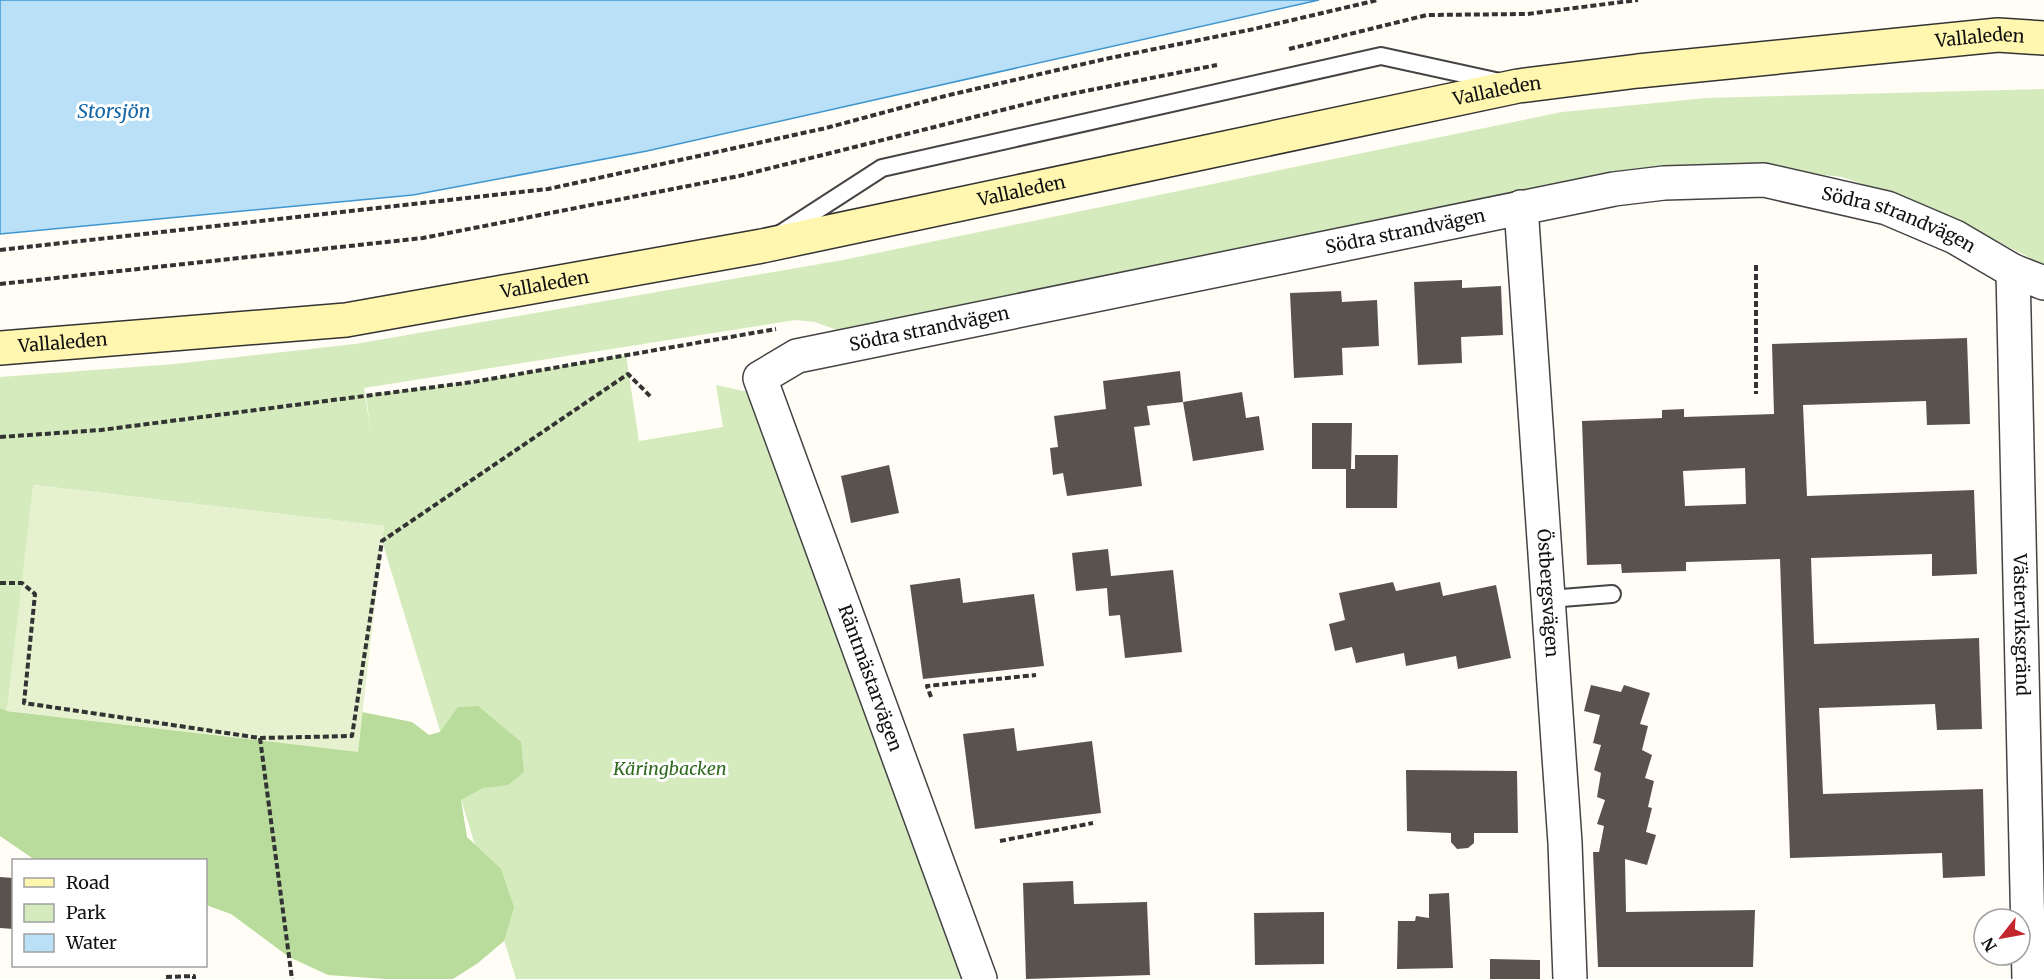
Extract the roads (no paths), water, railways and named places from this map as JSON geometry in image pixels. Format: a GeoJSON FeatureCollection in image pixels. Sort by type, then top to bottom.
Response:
{"type":"FeatureCollection","features":[{"type":"Feature","properties":{"kind":"main road","name":"Vallaleden"},"geometry":{"type":"LineString","coordinates":[[0,348],[346,321],[762,246],[1518,86],[1638,71],[1998,35],[2044,38]]}},
{"type":"Feature","properties":{"kind":"street","name":"Södra strandvägen"},"geometry":{"type":"LineString","coordinates":[[760,378],[797,356],[1521,207],[1614,189],[1664,183],[1764,180],[1887,208],[1955,237],[2013,271],[2044,283]]}},
{"type":"Feature","properties":{"kind":"street","name":"Östbergsvägen"},"geometry":{"type":"LineString","coordinates":[[1521,207],[1565,843],[1570,979]]}},
{"type":"Feature","properties":{"kind":"street","name":"Västerviksgränd"},"geometry":{"type":"LineString","coordinates":[[2013,271],[2028,979]]}},
{"type":"Feature","properties":{"kind":"street","name":"Räntmästarvägen"},"geometry":{"type":"LineString","coordinates":[[760,378],[980,979]]}},
{"type":"Feature","properties":{"kind":"lane"},"geometry":{"type":"LineString","coordinates":[[762,246],[882,168],[1381,56],[1518,86]]}},
{"type":"Feature","properties":{"kind":"lane"},"geometry":{"type":"LineString","coordinates":[[1549,599],[1612,594]]}},
{"type":"Feature","properties":{"kind":"water","name":"Storsjön"},"geometry":{"type":"Polygon","coordinates":[[[0,0],[1319,0],[647,151],[413,195],[0,234],[0,0]]]}},
{"type":"Feature","properties":{"kind":"park label","name":"Käringbacken"},"geometry":{"type":"Point","coordinates":[670,769]}}]}
